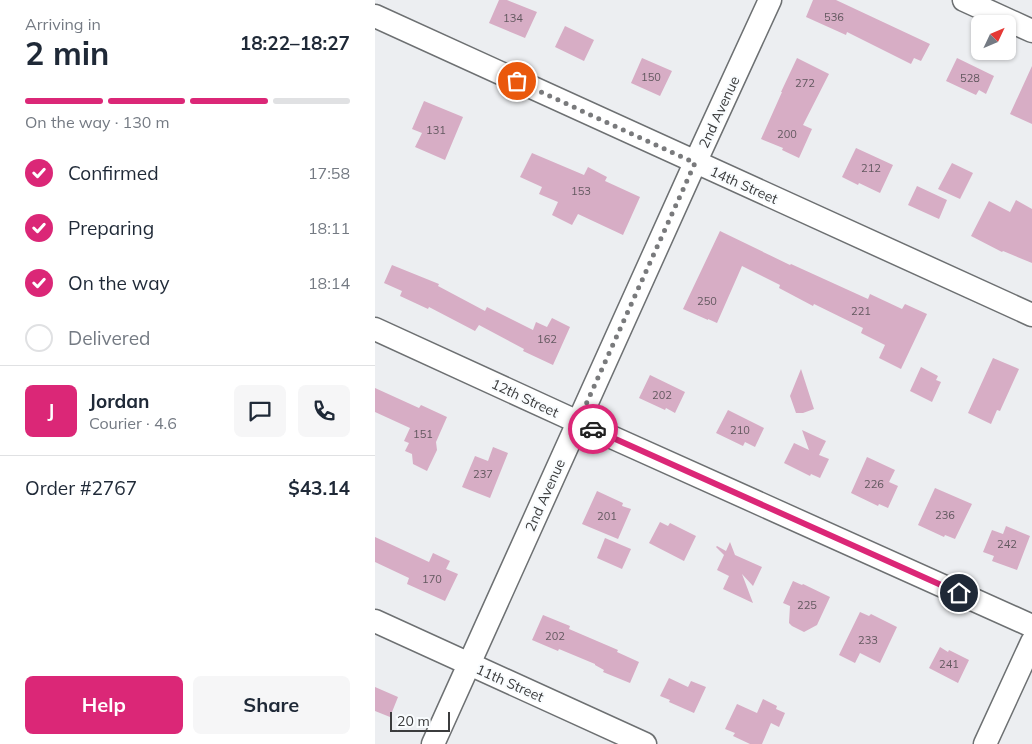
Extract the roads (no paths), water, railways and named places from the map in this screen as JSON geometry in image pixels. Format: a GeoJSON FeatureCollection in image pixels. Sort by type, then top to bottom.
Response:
{"type":"FeatureCollection","features":[{"type":"Feature","properties":{"kind":"street","name":"2nd Avenue"},"geometry":{"type":"LineString","coordinates":[[433,744],[770,0]]}},
{"type":"Feature","properties":{"kind":"street"},"geometry":{"type":"LineString","coordinates":[[964,0],[1032,30]]}},
{"type":"Feature","properties":{"kind":"street","name":"14th Street"},"geometry":{"type":"LineString","coordinates":[[375,16],[1032,315]]}},
{"type":"Feature","properties":{"kind":"street","name":"12th Street"},"geometry":{"type":"LineString","coordinates":[[375,329],[1032,626]]}},
{"type":"Feature","properties":{"kind":"street","name":"11th Street"},"geometry":{"type":"LineString","coordinates":[[375,621],[645,744]]}},
{"type":"Feature","properties":{"kind":"street"},"geometry":{"type":"LineString","coordinates":[[985,744],[1032,642]]}}]}
